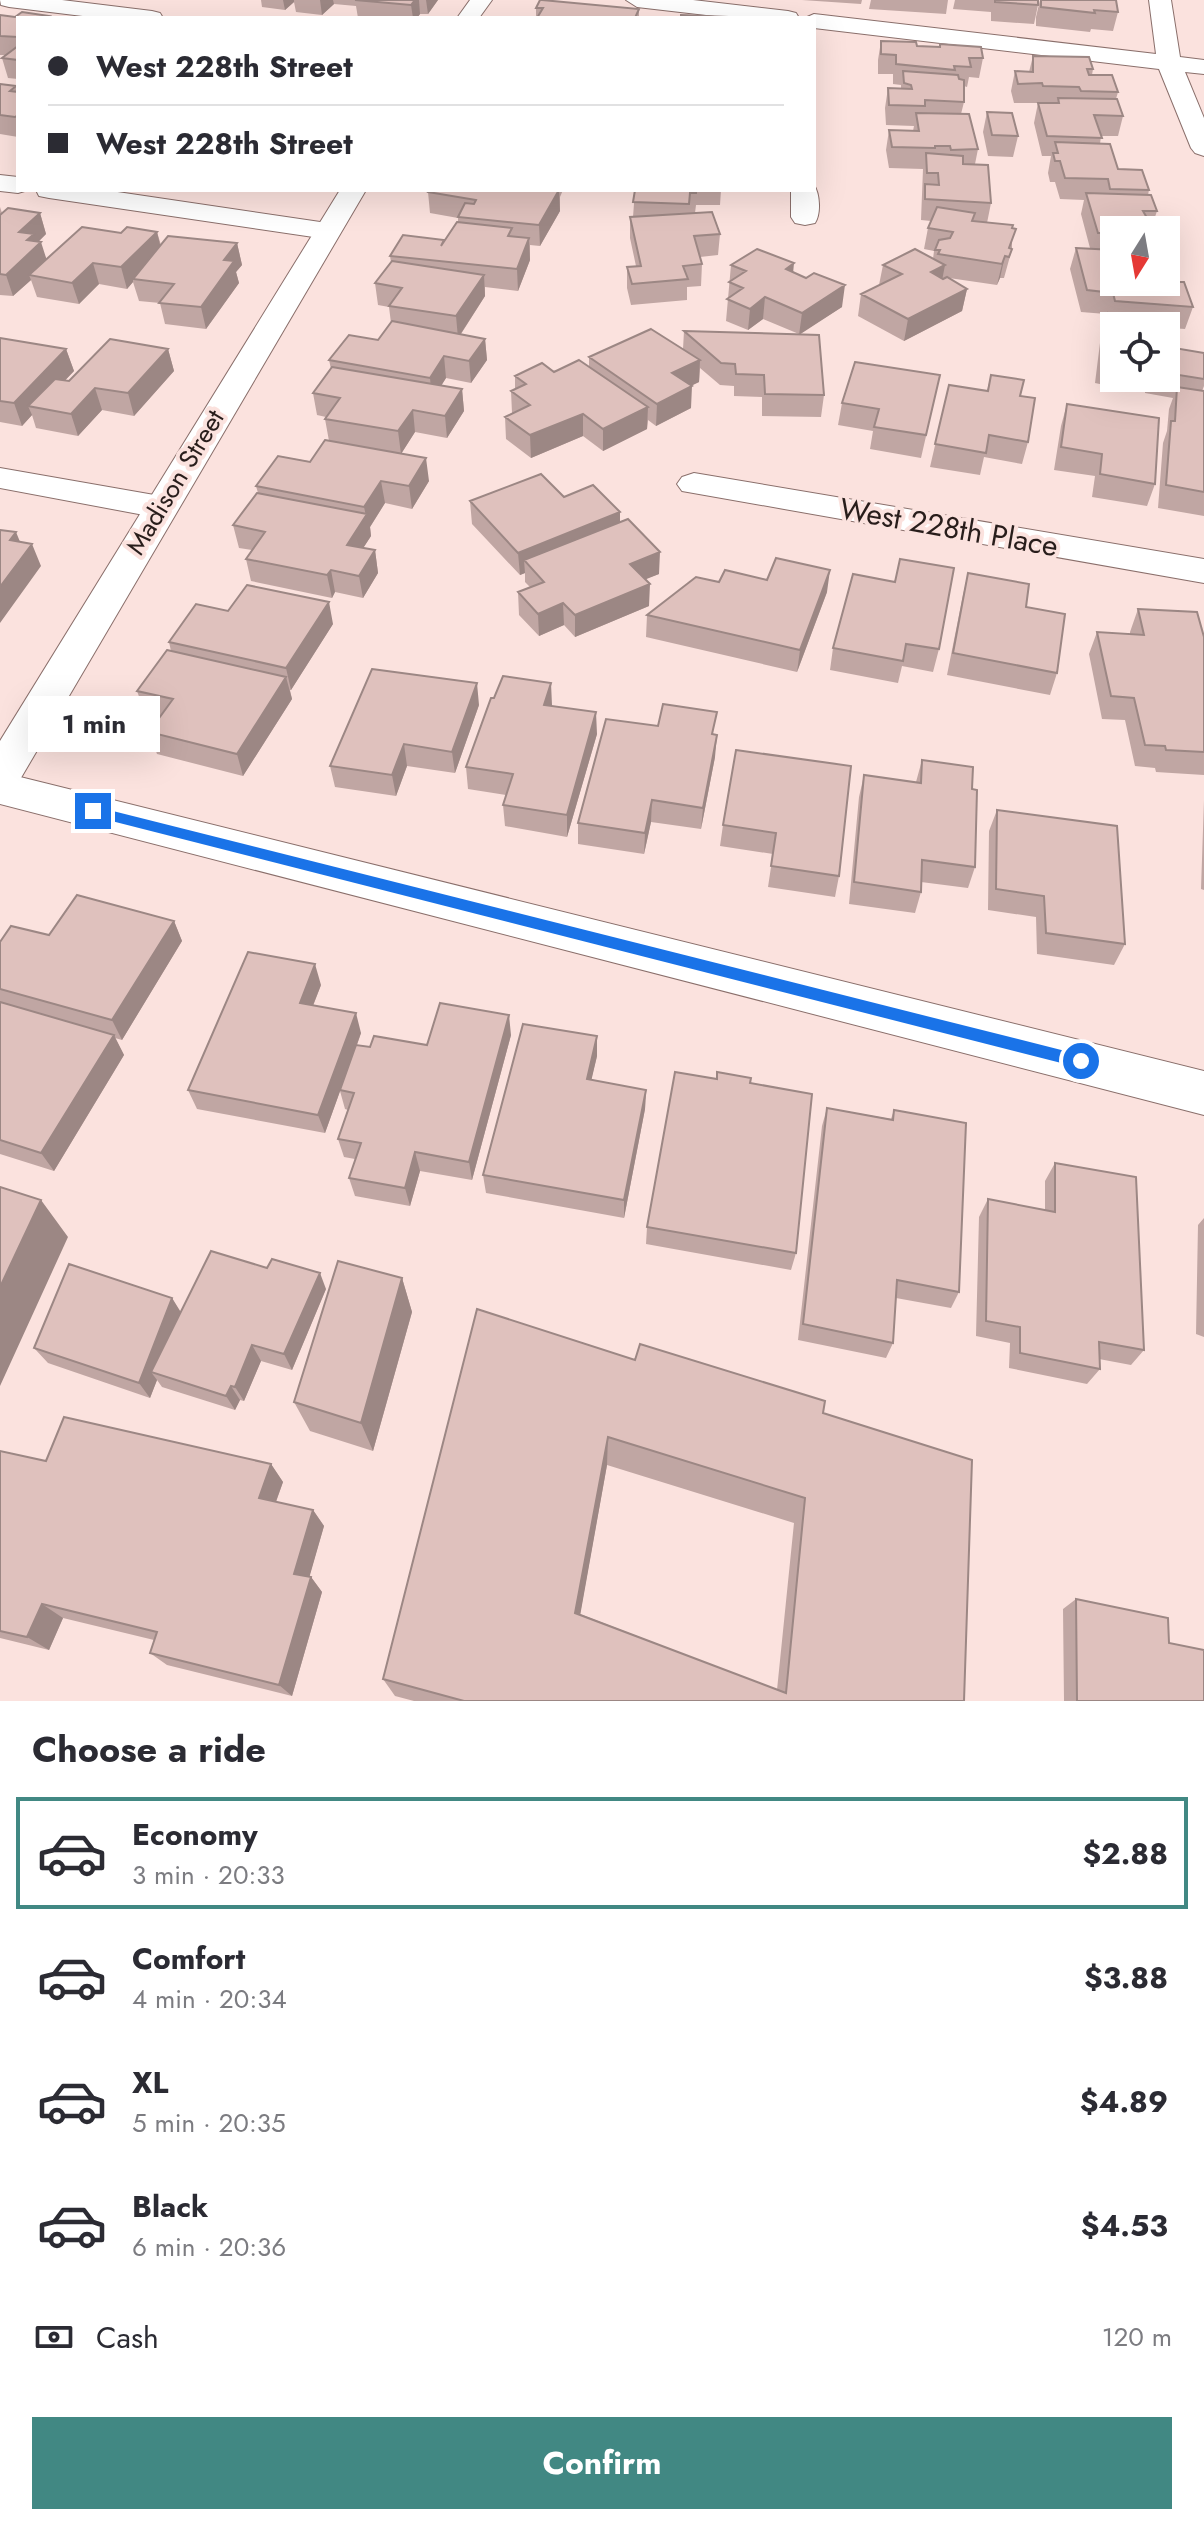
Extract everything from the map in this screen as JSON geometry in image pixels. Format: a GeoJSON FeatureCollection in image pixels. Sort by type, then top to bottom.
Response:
{"type":"FeatureCollection","features":[{"type":"Feature","properties":{"kind":"street"},"geometry":{"type":"LineString","coordinates":[[9,0],[136,16]]}},
{"type":"Feature","properties":{"kind":"street"},"geometry":{"type":"LineString","coordinates":[[637,0],[771,16]]}},
{"type":"Feature","properties":{"kind":"street"},"geometry":{"type":"LineString","coordinates":[[1160,0],[1169,63],[1204,148]]}},
{"type":"Feature","properties":{"kind":"street"},"geometry":{"type":"LineString","coordinates":[[816,21],[1204,67]]}},
{"type":"Feature","properties":{"kind":"street"},"geometry":{"type":"LineString","coordinates":[[63,192],[327,231]]}},
{"type":"Feature","properties":{"kind":"street","name":"Madison Street"},"geometry":{"type":"LineString","coordinates":[[0,777],[352,192]]}},
{"type":"Feature","properties":{"kind":"street"},"geometry":{"type":"LineString","coordinates":[[0,478],[160,507]]}},
{"type":"Feature","properties":{"kind":"street","name":"West 228th Place"},"geometry":{"type":"LineString","coordinates":[[694,484],[1204,571]]}},
{"type":"Feature","properties":{"kind":"street"},"geometry":{"type":"LineString","coordinates":[[0,788],[1204,1093]]}},
{"type":"Feature","properties":{"kind":"building"},"geometry":{"type":"Polygon","coordinates":[[[355,0],[415,0],[411,5],[355,0]]]}},
{"type":"Feature","properties":{"kind":"building"},"geometry":{"type":"Polygon","coordinates":[[[540,0],[639,9],[636,16],[538,16],[543,8],[536,8],[540,0]]]}},
{"type":"Feature","properties":{"kind":"building"},"geometry":{"type":"Polygon","coordinates":[[[1038,0],[1038,5],[995,2],[1038,0]]]}},
{"type":"Feature","properties":{"kind":"building"},"geometry":{"type":"Polygon","coordinates":[[[1041,0],[1116,0],[1118,12],[1094,10],[1095,13],[1041,7],[1041,0]]]}},
{"type":"Feature","properties":{"kind":"building"},"geometry":{"type":"Polygon","coordinates":[[[22,12],[49,16],[16,16],[22,12]]]}},
{"type":"Feature","properties":{"kind":"building"},"geometry":{"type":"Polygon","coordinates":[[[0,15],[15,17],[16,37],[0,36],[0,15]]]}},
{"type":"Feature","properties":{"kind":"building"},"geometry":{"type":"Polygon","coordinates":[[[881,41],[916,42],[917,46],[981,47],[983,58],[969,58],[971,67],[954,66],[955,70],[896,64],[896,55],[881,54],[881,41]]]}},
{"type":"Feature","properties":{"kind":"building"},"geometry":{"type":"Polygon","coordinates":[[[16,48],[16,60],[2,58],[16,48]]]}},
{"type":"Feature","properties":{"kind":"building"},"geometry":{"type":"Polygon","coordinates":[[[1033,56],[1089,57],[1093,69],[1087,69],[1089,75],[1112,75],[1118,92],[1081,91],[1079,87],[1043,86],[1042,83],[1018,84],[1015,71],[1033,72],[1033,56]]]}},
{"type":"Feature","properties":{"kind":"building"},"geometry":{"type":"Polygon","coordinates":[[[903,71],[958,75],[959,79],[964,80],[964,102],[925,100],[925,106],[889,105],[888,88],[912,89],[911,85],[904,83],[903,71]]]}},
{"type":"Feature","properties":{"kind":"building"},"geometry":{"type":"Polygon","coordinates":[[[0,84],[16,86],[10,91],[16,92],[16,116],[0,115],[0,84]]]}},
{"type":"Feature","properties":{"kind":"building"},"geometry":{"type":"Polygon","coordinates":[[[1058,98],[1117,99],[1123,116],[1094,115],[1102,138],[1047,136],[1038,103],[1059,103],[1058,98]]]}},
{"type":"Feature","properties":{"kind":"building"},"geometry":{"type":"Polygon","coordinates":[[[987,112],[1012,113],[1018,136],[992,135],[987,112]]]}},
{"type":"Feature","properties":{"kind":"building"},"geometry":{"type":"Polygon","coordinates":[[[916,113],[969,114],[978,149],[892,147],[889,130],[919,131],[916,113]]]}},
{"type":"Feature","properties":{"kind":"building"},"geometry":{"type":"Polygon","coordinates":[[[1055,142],[1110,144],[1118,169],[1142,170],[1149,190],[1110,189],[1108,179],[1065,178],[1060,161],[1055,161],[1053,153],[1058,153],[1055,142]]]}},
{"type":"Feature","properties":{"kind":"building"},"geometry":{"type":"Polygon","coordinates":[[[926,153],[963,156],[963,164],[988,165],[991,203],[925,199],[925,184],[939,185],[938,173],[927,173],[926,153]]]}},
{"type":"Feature","properties":{"kind":"building"},"geometry":{"type":"Polygon","coordinates":[[[428,192],[558,192],[539,225],[458,217],[465,203],[474,204],[476,200],[428,192]]]}},
{"type":"Feature","properties":{"kind":"building"},"geometry":{"type":"Polygon","coordinates":[[[635,192],[696,192],[690,193],[689,204],[633,202],[635,192]]]}},
{"type":"Feature","properties":{"kind":"building"},"geometry":{"type":"Polygon","coordinates":[[[1086,193],[1151,195],[1157,211],[1143,211],[1146,216],[1100,216],[1098,233],[1086,193]]]}},
{"type":"Feature","properties":{"kind":"building"},"geometry":{"type":"Polygon","coordinates":[[[937,207],[975,213],[972,221],[1013,225],[1012,228],[1016,229],[1009,257],[1005,256],[1002,264],[938,254],[940,250],[935,250],[939,240],[950,238],[953,232],[928,228],[937,207]]]}},
{"type":"Feature","properties":{"kind":"building"},"geometry":{"type":"Polygon","coordinates":[[[8,208],[40,213],[19,232],[34,234],[27,240],[41,242],[6,275],[0,274],[0,215],[8,208]]]}},
{"type":"Feature","properties":{"kind":"building"},"geometry":{"type":"Polygon","coordinates":[[[712,212],[720,234],[694,236],[702,264],[683,266],[688,279],[632,284],[627,267],[641,266],[630,217],[712,212]]]}},
{"type":"Feature","properties":{"kind":"building"},"geometry":{"type":"Polygon","coordinates":[[[457,222],[512,228],[508,236],[529,238],[517,269],[390,256],[403,235],[444,240],[441,246],[457,222]]]}},
{"type":"Feature","properties":{"kind":"building"},"geometry":{"type":"Polygon","coordinates":[[[82,227],[121,233],[127,227],[157,232],[121,267],[93,263],[72,283],[29,275],[82,227]]]}},
{"type":"Feature","properties":{"kind":"building"},"geometry":{"type":"Polygon","coordinates":[[[168,236],[237,243],[224,260],[234,261],[201,307],[159,303],[174,284],[133,279],[168,236]]]}},
{"type":"Feature","properties":{"kind":"building"},"geometry":{"type":"Polygon","coordinates":[[[1076,248],[1100,249],[1100,292],[1087,290],[1076,248]]]}},
{"type":"Feature","properties":{"kind":"building"},"geometry":{"type":"Polygon","coordinates":[[[757,249],[794,263],[786,269],[806,278],[814,273],[845,285],[802,313],[765,297],[750,309],[727,299],[743,288],[729,282],[746,271],[731,265],[757,249]]]}},
{"type":"Feature","properties":{"kind":"building"},"geometry":{"type":"Polygon","coordinates":[[[915,249],[945,265],[931,272],[967,289],[908,319],[861,294],[902,274],[883,265],[915,249]]]}},
{"type":"Feature","properties":{"kind":"building"},"geometry":{"type":"Polygon","coordinates":[[[392,261],[484,275],[456,316],[389,306],[402,288],[375,283],[392,261]]]}},
{"type":"Feature","properties":{"kind":"building"},"geometry":{"type":"Polygon","coordinates":[[[1180,282],[1184,282],[1193,307],[1115,301],[1114,296],[1180,296],[1180,282]]]}},
{"type":"Feature","properties":{"kind":"building"},"geometry":{"type":"Polygon","coordinates":[[[392,321],[485,339],[469,361],[444,356],[430,378],[329,360],[349,335],[378,340],[392,321]]]}},
{"type":"Feature","properties":{"kind":"building"},"geometry":{"type":"Polygon","coordinates":[[[651,329],[700,360],[672,373],[692,386],[657,404],[589,357],[651,329]]]}},
{"type":"Feature","properties":{"kind":"building"},"geometry":{"type":"Polygon","coordinates":[[[684,331],[819,335],[824,395],[765,394],[764,375],[736,374],[735,364],[721,363],[684,331]]]}},
{"type":"Feature","properties":{"kind":"building"},"geometry":{"type":"Polygon","coordinates":[[[0,338],[66,349],[14,403],[0,401],[0,338]]]}},
{"type":"Feature","properties":{"kind":"building"},"geometry":{"type":"Polygon","coordinates":[[[110,339],[168,349],[128,393],[95,388],[71,414],[28,406],[55,379],[69,381],[110,339]]]}},
{"type":"Feature","properties":{"kind":"building"},"geometry":{"type":"Polygon","coordinates":[[[1180,349],[1204,353],[1204,379],[1180,375],[1180,349]]]}},
{"type":"Feature","properties":{"kind":"building"},"geometry":{"type":"Polygon","coordinates":[[[579,360],[648,407],[603,429],[583,414],[530,435],[505,417],[530,405],[511,391],[526,384],[515,376],[542,363],[554,372],[579,360]]]}},
{"type":"Feature","properties":{"kind":"building"},"geometry":{"type":"Polygon","coordinates":[[[855,362],[940,375],[926,435],[874,427],[879,409],[842,403],[855,362]]]}},
{"type":"Feature","properties":{"kind":"building"},"geometry":{"type":"Polygon","coordinates":[[[332,367],[462,389],[445,416],[413,410],[398,431],[325,419],[340,398],[313,393],[332,367]]]}},
{"type":"Feature","properties":{"kind":"building"},"geometry":{"type":"Polygon","coordinates":[[[991,375],[1024,380],[1020,396],[1035,398],[1028,442],[989,435],[986,453],[935,444],[949,385],[988,391],[991,375]]]}},
{"type":"Feature","properties":{"kind":"building"},"geometry":{"type":"Polygon","coordinates":[[[1180,387],[1204,391],[1204,492],[1166,485],[1171,421],[1175,421],[1177,392],[1180,392],[1180,387]]]}},
{"type":"Feature","properties":{"kind":"building"},"geometry":{"type":"Polygon","coordinates":[[[1067,404],[1159,418],[1155,484],[1100,474],[1102,454],[1061,447],[1067,404]]]}},
{"type":"Feature","properties":{"kind":"building"},"geometry":{"type":"Polygon","coordinates":[[[325,440],[426,458],[409,486],[381,481],[364,507],[256,486],[278,456],[310,462],[325,440]]]}},
{"type":"Feature","properties":{"kind":"building"},"geometry":{"type":"Polygon","coordinates":[[[541,474],[564,497],[593,485],[620,512],[518,553],[470,501],[541,474]]]}},
{"type":"Feature","properties":{"kind":"building"},"geometry":{"type":"Polygon","coordinates":[[[257,493],[367,514],[347,545],[375,550],[359,576],[331,570],[327,575],[246,559],[265,532],[233,525],[257,493]]]}},
{"type":"Feature","properties":{"kind":"building"},"geometry":{"type":"Polygon","coordinates":[[[628,519],[660,552],[630,564],[650,584],[575,615],[563,603],[538,614],[518,592],[544,582],[524,560],[628,519]]]}},
{"type":"Feature","properties":{"kind":"building"},"geometry":{"type":"Polygon","coordinates":[[[0,530],[16,532],[10,540],[32,544],[0,587],[0,530]]]}},
{"type":"Feature","properties":{"kind":"building"},"geometry":{"type":"Polygon","coordinates":[[[776,558],[830,570],[800,650],[647,615],[696,577],[719,582],[725,570],[767,580],[776,558]]]}},
{"type":"Feature","properties":{"kind":"building"},"geometry":{"type":"Polygon","coordinates":[[[900,559],[954,568],[939,649],[906,644],[903,661],[833,648],[853,574],[895,582],[900,559]]]}},
{"type":"Feature","properties":{"kind":"building"},"geometry":{"type":"Polygon","coordinates":[[[968,573],[1029,584],[1026,607],[1065,614],[1057,673],[953,653],[968,573]]]}},
{"type":"Feature","properties":{"kind":"building"},"geometry":{"type":"Polygon","coordinates":[[[247,585],[329,602],[286,668],[169,642],[196,604],[228,611],[247,585]]]}},
{"type":"Feature","properties":{"kind":"building"},"geometry":{"type":"Polygon","coordinates":[[[1138,609],[1197,612],[1204,637],[1204,752],[1166,750],[1165,746],[1145,745],[1134,698],[1111,696],[1097,632],[1144,635],[1138,609]]]}},
{"type":"Feature","properties":{"kind":"building"},"geometry":{"type":"Polygon","coordinates":[[[167,650],[286,677],[237,754],[149,732],[173,699],[137,691],[167,650]]]}},
{"type":"Feature","properties":{"kind":"building"},"geometry":{"type":"Polygon","coordinates":[[[372,669],[477,683],[452,752],[404,744],[392,775],[330,766],[372,669]]]}},
{"type":"Feature","properties":{"kind":"building"},"geometry":{"type":"Polygon","coordinates":[[[503,676],[551,683],[544,705],[596,712],[567,815],[503,805],[513,774],[466,767],[491,698],[494,698],[503,676]]]}},
{"type":"Feature","properties":{"kind":"building"},"geometry":{"type":"Polygon","coordinates":[[[663,704],[717,712],[712,734],[717,735],[703,808],[652,800],[645,833],[578,823],[606,719],[658,726],[663,704]]]}},
{"type":"Feature","properties":{"kind":"building"},"geometry":{"type":"Polygon","coordinates":[[[736,750],[851,766],[839,876],[771,866],[776,833],[723,825],[736,750]]]}},
{"type":"Feature","properties":{"kind":"building"},"geometry":{"type":"Polygon","coordinates":[[[922,760],[973,767],[972,789],[977,790],[975,867],[922,860],[921,892],[854,882],[864,775],[921,783],[922,760]]]}},
{"type":"Feature","properties":{"kind":"building"},"geometry":{"type":"Polygon","coordinates":[[[997,810],[1117,826],[1125,944],[1046,933],[1044,896],[996,889],[997,810]]]}},
{"type":"Feature","properties":{"kind":"building"},"geometry":{"type":"Polygon","coordinates":[[[77,895],[174,921],[112,1020],[0,989],[0,942],[11,926],[49,935],[77,895]]]}},
{"type":"Feature","properties":{"kind":"building"},"geometry":{"type":"Polygon","coordinates":[[[248,952],[315,964],[300,1003],[356,1013],[318,1115],[188,1090],[248,952]]]}},
{"type":"Feature","properties":{"kind":"building"},"geometry":{"type":"Polygon","coordinates":[[[0,1002],[114,1035],[41,1153],[0,1140],[0,1002]]]}},
{"type":"Feature","properties":{"kind":"building"},"geometry":{"type":"Polygon","coordinates":[[[440,1003],[509,1015],[469,1162],[415,1152],[405,1188],[349,1178],[361,1143],[338,1139],[354,1093],[340,1090],[356,1045],[370,1047],[374,1036],[427,1045],[440,1003]]]}},
{"type":"Feature","properties":{"kind":"building"},"geometry":{"type":"Polygon","coordinates":[[[523,1024],[597,1036],[587,1079],[646,1090],[624,1200],[483,1175],[523,1024]]]}},
{"type":"Feature","properties":{"kind":"building"},"geometry":{"type":"Polygon","coordinates":[[[675,1072],[717,1079],[717,1072],[751,1078],[750,1083],[812,1094],[796,1253],[647,1227],[675,1072]]]}},
{"type":"Feature","properties":{"kind":"building"},"geometry":{"type":"Polygon","coordinates":[[[827,1108],[893,1120],[894,1110],[966,1123],[959,1292],[897,1280],[893,1343],[803,1324],[827,1108]]]}},
{"type":"Feature","properties":{"kind":"building"},"geometry":{"type":"Polygon","coordinates":[[[1055,1163],[1136,1177],[1144,1350],[1099,1342],[1100,1369],[1020,1353],[1020,1327],[986,1321],[988,1199],[1055,1212],[1055,1163]]]}},
{"type":"Feature","properties":{"kind":"building"},"geometry":{"type":"Polygon","coordinates":[[[0,1187],[41,1200],[0,1287],[0,1187]]]}},
{"type":"Feature","properties":{"kind":"building"},"geometry":{"type":"Polygon","coordinates":[[[211,1251],[267,1268],[272,1259],[320,1273],[284,1354],[252,1345],[235,1387],[231,1386],[226,1396],[151,1372],[211,1251]]]}},
{"type":"Feature","properties":{"kind":"building"},"geometry":{"type":"Polygon","coordinates":[[[338,1261],[402,1278],[361,1423],[294,1402],[338,1261]]]}},
{"type":"Feature","properties":{"kind":"building"},"geometry":{"type":"Polygon","coordinates":[[[69,1264],[172,1298],[139,1383],[34,1348],[69,1264]]]}},
{"type":"Feature","properties":{"kind":"building"},"geometry":{"type":"Polygon","coordinates":[[[477,1309],[635,1360],[640,1344],[825,1401],[823,1413],[972,1460],[964,1701],[464,1701],[383,1679],[477,1309]],[[608,1437],[575,1613],[786,1693],[805,1498],[608,1437]]]}},
{"type":"Feature","properties":{"kind":"building"},"geometry":{"type":"Polygon","coordinates":[[[64,1417],[271,1464],[259,1498],[313,1510],[294,1574],[311,1577],[279,1685],[150,1653],[157,1632],[42,1604],[27,1637],[0,1631],[0,1451],[46,1461],[64,1417]]]}},
{"type":"Feature","properties":{"kind":"building"},"geometry":{"type":"Polygon","coordinates":[[[1076,1599],[1168,1618],[1169,1643],[1204,1650],[1204,1701],[1077,1701],[1076,1599]]]}},
{"type":"Feature","properties":{"kind":"route"},"geometry":{"type":"LineString","coordinates":[[93,811],[1081,1061]]}}]}
